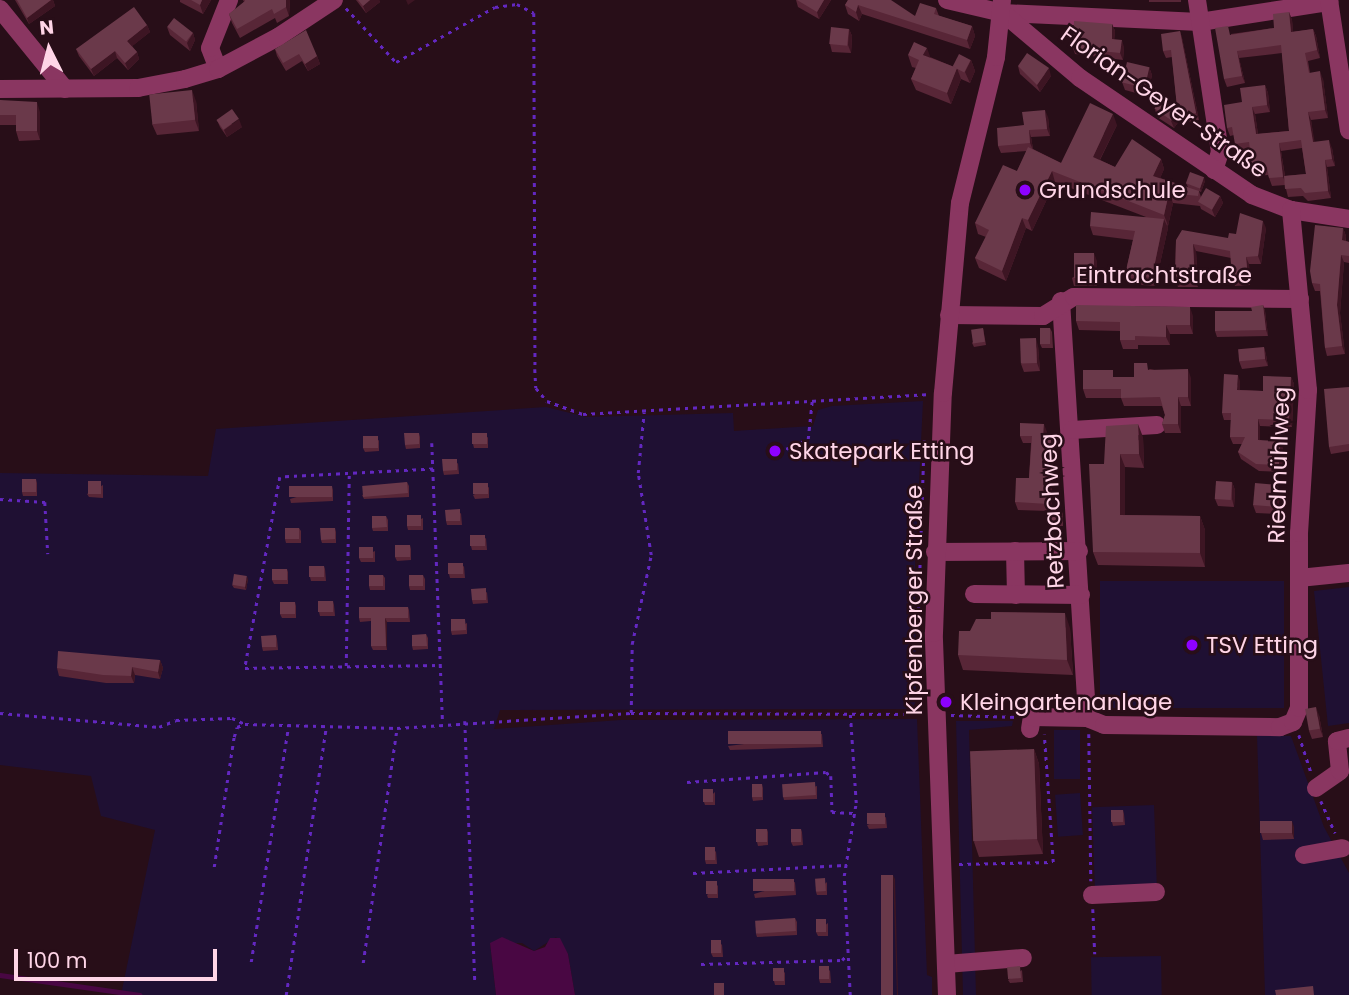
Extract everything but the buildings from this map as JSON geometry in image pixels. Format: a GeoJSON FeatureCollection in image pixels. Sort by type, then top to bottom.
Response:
{"type":"FeatureCollection","features":[{"type":"Feature","properties":{"kind":"street"},"geometry":{"type":"LineString","coordinates":[[218,69],[210,48],[229,0]]}},
{"type":"Feature","properties":{"kind":"street"},"geometry":{"type":"LineString","coordinates":[[0,89],[138,88],[218,69],[334,0]]}},
{"type":"Feature","properties":{"kind":"street"},"geometry":{"type":"LineString","coordinates":[[947,0],[1200,22],[1329,1],[1349,130]]}},
{"type":"Feature","properties":{"kind":"street"},"geometry":{"type":"LineString","coordinates":[[1197,0],[1220,152],[1214,170]]}},
{"type":"Feature","properties":{"kind":"street","name":"Florian-Geyer-Straße"},"geometry":{"type":"LineString","coordinates":[[1003,6],[1080,78],[1252,195],[1291,210],[1349,219]]}},
{"type":"Feature","properties":{"kind":"street","name":"Kipfenberger Straße"},"geometry":{"type":"LineString","coordinates":[[947,995],[937,714],[935,552],[943,393],[960,203],[1003,6]]}},
{"type":"Feature","properties":{"kind":"street"},"geometry":{"type":"LineString","coordinates":[[0,9],[65,89]]}},
{"type":"Feature","properties":{"kind":"street","name":"Riedmühlweg"},"geometry":{"type":"LineString","coordinates":[[1087,718],[1104,725],[1280,727],[1293,722],[1299,708],[1299,578],[1308,390],[1291,210]]}},
{"type":"Feature","properties":{"kind":"street","name":"Eintrachtstraße"},"geometry":{"type":"LineString","coordinates":[[949,315],[1042,316],[1061,301],[1074,297],[1300,299]]}},
{"type":"Feature","properties":{"kind":"street","name":"Retzbachweg"},"geometry":{"type":"LineString","coordinates":[[1061,301],[1072,430],[1087,718]]}},
{"type":"Feature","properties":{"kind":"street"},"geometry":{"type":"LineString","coordinates":[[1072,430],[1157,425]]}},
{"type":"Feature","properties":{"kind":"street"},"geometry":{"type":"LineString","coordinates":[[1015,551],[1016,595]]}},
{"type":"Feature","properties":{"kind":"street"},"geometry":{"type":"LineString","coordinates":[[935,552],[1079,551]]}},
{"type":"Feature","properties":{"kind":"street"},"geometry":{"type":"LineString","coordinates":[[1299,578],[1349,573]]}},
{"type":"Feature","properties":{"kind":"street"},"geometry":{"type":"LineString","coordinates":[[974,594],[1081,595]]}},
{"type":"Feature","properties":{"kind":"street"},"geometry":{"type":"LineString","coordinates":[[1035,721],[1087,718]]}},
{"type":"Feature","properties":{"kind":"street"},"geometry":{"type":"LineString","coordinates":[[1317,788],[1339,771],[1337,741],[1349,738]]}},
{"type":"Feature","properties":{"kind":"street"},"geometry":{"type":"LineString","coordinates":[[1304,855],[1342,848]]}},
{"type":"Feature","properties":{"kind":"street"},"geometry":{"type":"LineString","coordinates":[[1092,895],[1156,892]]}},
{"type":"Feature","properties":{"kind":"street"},"geometry":{"type":"LineString","coordinates":[[946,964],[1023,958]]}},
{"type":"Feature","properties":{"kind":"path"},"geometry":{"type":"LineString","coordinates":[[339,0],[396,62],[495,7],[517,4],[534,13],[536,388],[547,401],[583,414],[943,393]]}},
{"type":"Feature","properties":{"kind":"path"},"geometry":{"type":"LineString","coordinates":[[786,449],[808,439],[812,401]]}},
{"type":"Feature","properties":{"kind":"path"},"geometry":{"type":"LineString","coordinates":[[631,713],[632,644],[651,555],[638,473],[645,411]]}},
{"type":"Feature","properties":{"kind":"path"},"geometry":{"type":"LineString","coordinates":[[432,443],[443,724]]}},
{"type":"Feature","properties":{"kind":"path"},"geometry":{"type":"LineString","coordinates":[[433,470],[280,477],[245,668],[440,665]]}},
{"type":"Feature","properties":{"kind":"path"},"geometry":{"type":"LineString","coordinates":[[346,666],[349,473]]}},
{"type":"Feature","properties":{"kind":"path"},"geometry":{"type":"LineString","coordinates":[[0,499],[45,502],[48,554]]}},
{"type":"Feature","properties":{"kind":"path"},"geometry":{"type":"LineString","coordinates":[[0,713],[159,727],[176,720],[232,718],[245,724]]}},
{"type":"Feature","properties":{"kind":"path"},"geometry":{"type":"LineString","coordinates":[[214,867],[234,737],[237,727],[245,724],[289,723],[397,728],[465,721],[631,713],[937,714],[1035,721],[1048,811],[1052,810],[1053,862],[957,864]]}},
{"type":"Feature","properties":{"kind":"path"},"geometry":{"type":"LineString","coordinates":[[850,713],[853,813],[850,856],[844,865],[850,995]]}},
{"type":"Feature","properties":{"kind":"path"},"geometry":{"type":"LineString","coordinates":[[1087,718],[1090,844]]}},
{"type":"Feature","properties":{"kind":"path"},"geometry":{"type":"LineString","coordinates":[[465,721],[475,985]]}},
{"type":"Feature","properties":{"kind":"path"},"geometry":{"type":"LineString","coordinates":[[251,962],[289,723]]}},
{"type":"Feature","properties":{"kind":"path"},"geometry":{"type":"LineString","coordinates":[[286,995],[326,726]]}},
{"type":"Feature","properties":{"kind":"path"},"geometry":{"type":"LineString","coordinates":[[363,963],[397,728]]}},
{"type":"Feature","properties":{"kind":"path"},"geometry":{"type":"LineString","coordinates":[[687,782],[826,772],[831,776],[832,812],[853,813]]}},
{"type":"Feature","properties":{"kind":"path"},"geometry":{"type":"LineString","coordinates":[[693,873],[844,865]]}},
{"type":"Feature","properties":{"kind":"path"},"geometry":{"type":"LineString","coordinates":[[701,964],[842,960],[848,954]]}},
{"type":"Feature","properties":{"kind":"shaded area"},"geometry":{"type":"Polygon","coordinates":[[[923,401],[915,567],[916,701],[912,709],[500,710],[494,729],[621,720],[917,719],[927,975],[932,977],[932,995],[575,995],[568,954],[556,937],[534,951],[522,943],[490,943],[496,995],[121,995],[155,830],[101,816],[91,776],[0,765],[0,473],[208,476],[216,429],[546,407],[586,417],[733,413],[734,431],[813,426],[818,410],[832,406],[923,401]]]}},
{"type":"Feature","properties":{"kind":"shaded area","name":"TSV Etting"},"geometry":{"type":"Polygon","coordinates":[[[1100,581],[1284,581],[1284,708],[1100,708],[1100,581]]]}},
{"type":"Feature","properties":{"kind":"shaded area"},"geometry":{"type":"Polygon","coordinates":[[[1349,587],[1349,723],[1328,726],[1314,591],[1349,587]]]}},
{"type":"Feature","properties":{"kind":"shaded area"},"geometry":{"type":"Polygon","coordinates":[[[956,721],[1013,721],[1012,726],[969,730],[976,995],[963,995],[956,721]]]}},
{"type":"Feature","properties":{"kind":"shaded area"},"geometry":{"type":"Polygon","coordinates":[[[1054,730],[1080,730],[1080,779],[1054,779],[1054,730]]]}},
{"type":"Feature","properties":{"kind":"shaded area"},"geometry":{"type":"Polygon","coordinates":[[[1257,735],[1291,736],[1324,827],[1349,873],[1349,995],[1265,995],[1257,735]]]}},
{"type":"Feature","properties":{"kind":"shaded area"},"geometry":{"type":"Polygon","coordinates":[[[1080,793],[1083,835],[1058,837],[1055,795],[1080,793]]]}},
{"type":"Feature","properties":{"kind":"shaded area"},"geometry":{"type":"Polygon","coordinates":[[[1154,805],[1157,887],[1095,889],[1092,807],[1154,805]]]}},
{"type":"Feature","properties":{"kind":"shaded area"},"geometry":{"type":"Polygon","coordinates":[[[502,937],[534,951],[545,947],[550,938],[560,938],[568,954],[575,995],[496,995],[490,943],[502,937]]]}},
{"type":"Feature","properties":{"kind":"shaded area"},"geometry":{"type":"Polygon","coordinates":[[[1161,956],[1162,995],[1092,995],[1091,957],[1161,956]]]}},
{"type":"Feature","properties":{"kind":"waterway"},"geometry":{"type":"LineString","coordinates":[[0,975],[140,995]]}},
{"type":"Feature","properties":{"kind":"place","name":"Grundschule"},"geometry":{"type":"Point","coordinates":[1025,190]}},
{"type":"Feature","properties":{"kind":"place","name":"Skatepark Etting"},"geometry":{"type":"Point","coordinates":[775,451]}},
{"type":"Feature","properties":{"kind":"place","name":"TSV Etting"},"geometry":{"type":"Point","coordinates":[1192,645]}},
{"type":"Feature","properties":{"kind":"place","name":"Kleingartenanlage"},"geometry":{"type":"Point","coordinates":[946,702]}}]}
